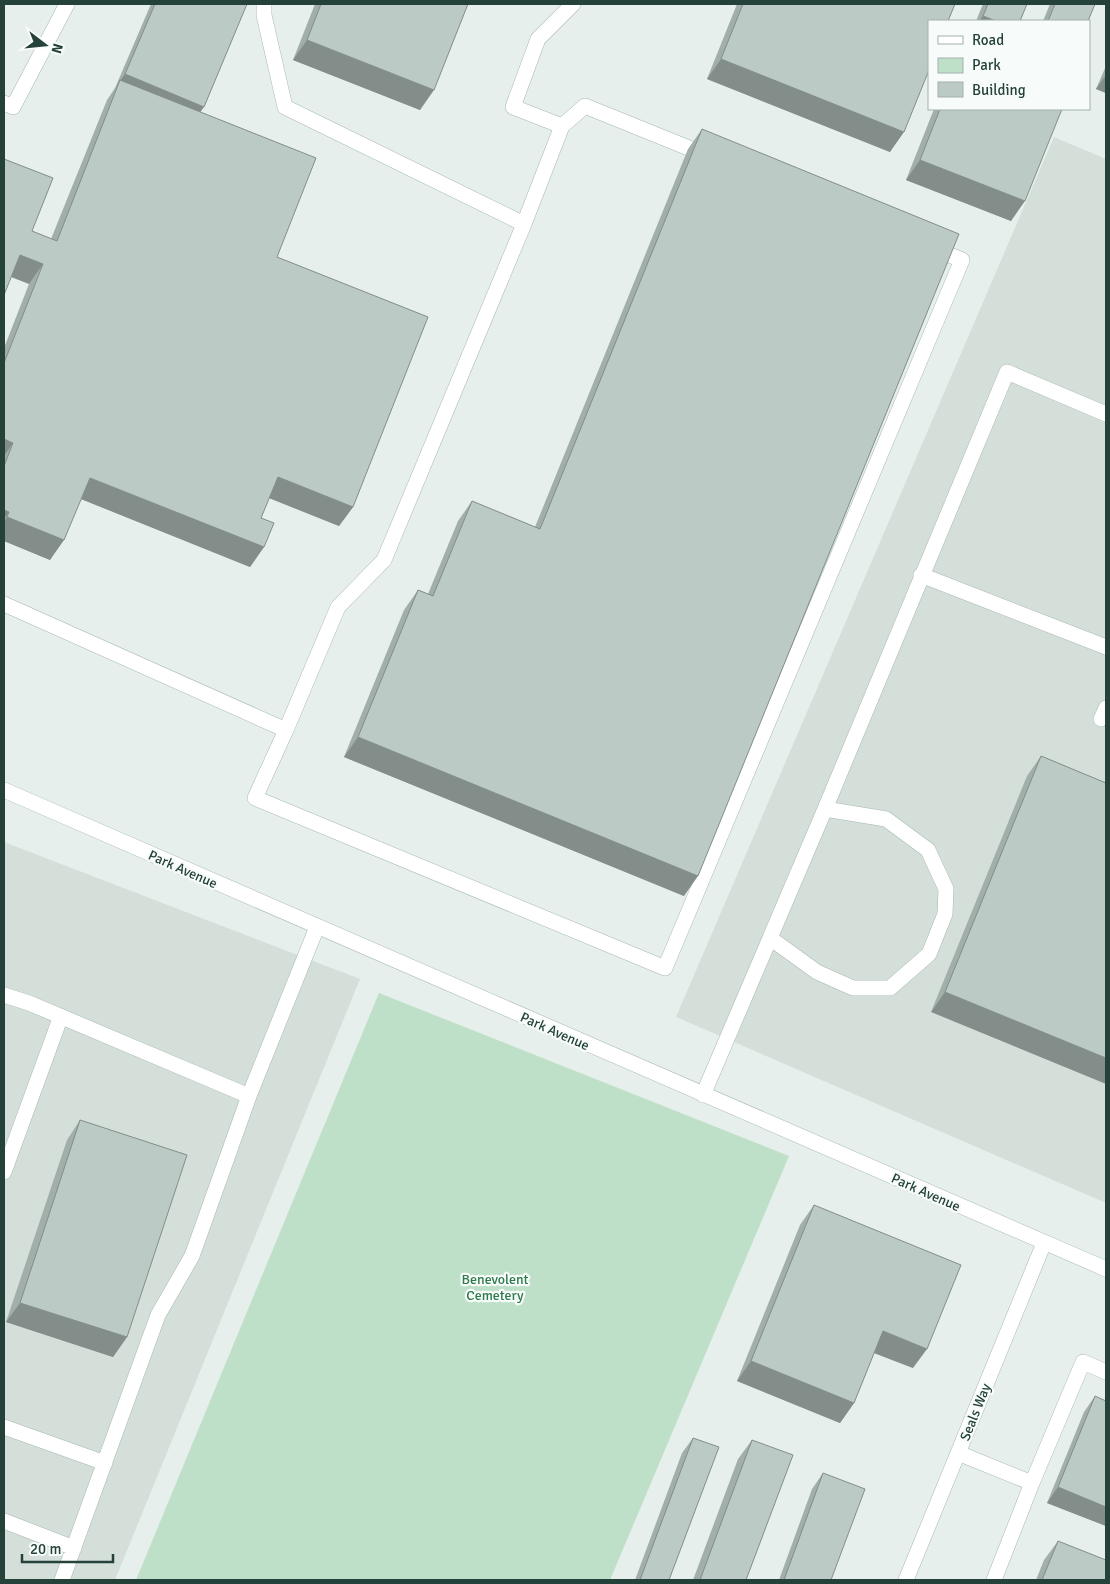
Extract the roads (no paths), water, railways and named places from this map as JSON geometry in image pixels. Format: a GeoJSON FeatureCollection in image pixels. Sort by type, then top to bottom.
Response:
{"type":"FeatureCollection","features":[{"type":"Feature","properties":{"kind":"street"},"geometry":{"type":"LineString","coordinates":[[4,103],[13,107],[67,4]]}},
{"type":"Feature","properties":{"kind":"street"},"geometry":{"type":"LineString","coordinates":[[264,4],[264,14],[285,108],[524,224]]}},
{"type":"Feature","properties":{"kind":"street"},"geometry":{"type":"LineString","coordinates":[[562,126],[512,107],[538,39],[572,4]]}},
{"type":"Feature","properties":{"kind":"street"},"geometry":{"type":"LineString","coordinates":[[723,162],[585,106],[562,126],[524,224],[384,560],[338,607],[255,798],[665,968],[962,260],[916,241]]}},
{"type":"Feature","properties":{"kind":"street"},"geometry":{"type":"LineString","coordinates":[[703,1095],[825,809],[1007,372],[1106,414]]}},
{"type":"Feature","properties":{"kind":"street"},"geometry":{"type":"LineString","coordinates":[[921,575],[1106,647]]}},
{"type":"Feature","properties":{"kind":"street"},"geometry":{"type":"LineString","coordinates":[[4,604],[286,730]]}},
{"type":"Feature","properties":{"kind":"street","name":"Park Avenue"},"geometry":{"type":"LineString","coordinates":[[4,790],[1106,1269]]}},
{"type":"Feature","properties":{"kind":"street"},"geometry":{"type":"LineString","coordinates":[[770,938],[817,972],[853,988],[890,988],[929,954],[945,914],[946,889],[928,850],[886,819],[825,809]]}},
{"type":"Feature","properties":{"kind":"street"},"geometry":{"type":"LineString","coordinates":[[62,1580],[158,1315],[192,1256],[248,1096],[317,927]]}},
{"type":"Feature","properties":{"kind":"street"},"geometry":{"type":"LineString","coordinates":[[4,995],[60,1016],[248,1096]]}},
{"type":"Feature","properties":{"kind":"street"},"geometry":{"type":"LineString","coordinates":[[4,1172],[60,1016]]}},
{"type":"Feature","properties":{"kind":"street","name":"Seals Way"},"geometry":{"type":"LineString","coordinates":[[906,1580],[1044,1243]]}},
{"type":"Feature","properties":{"kind":"street"},"geometry":{"type":"LineString","coordinates":[[994,1580],[1083,1362],[1106,1372]]}},
{"type":"Feature","properties":{"kind":"street"},"geometry":{"type":"LineString","coordinates":[[4,1427],[105,1464]]}},
{"type":"Feature","properties":{"kind":"street"},"geometry":{"type":"LineString","coordinates":[[958,1452],[1032,1483]]}},
{"type":"Feature","properties":{"kind":"street"},"geometry":{"type":"LineString","coordinates":[[4,1522],[74,1548]]}},
{"type":"Feature","properties":{"kind":"park label","name":"Benevolent Cemetery"},"geometry":{"type":"Point","coordinates":[495,1288]}}]}
